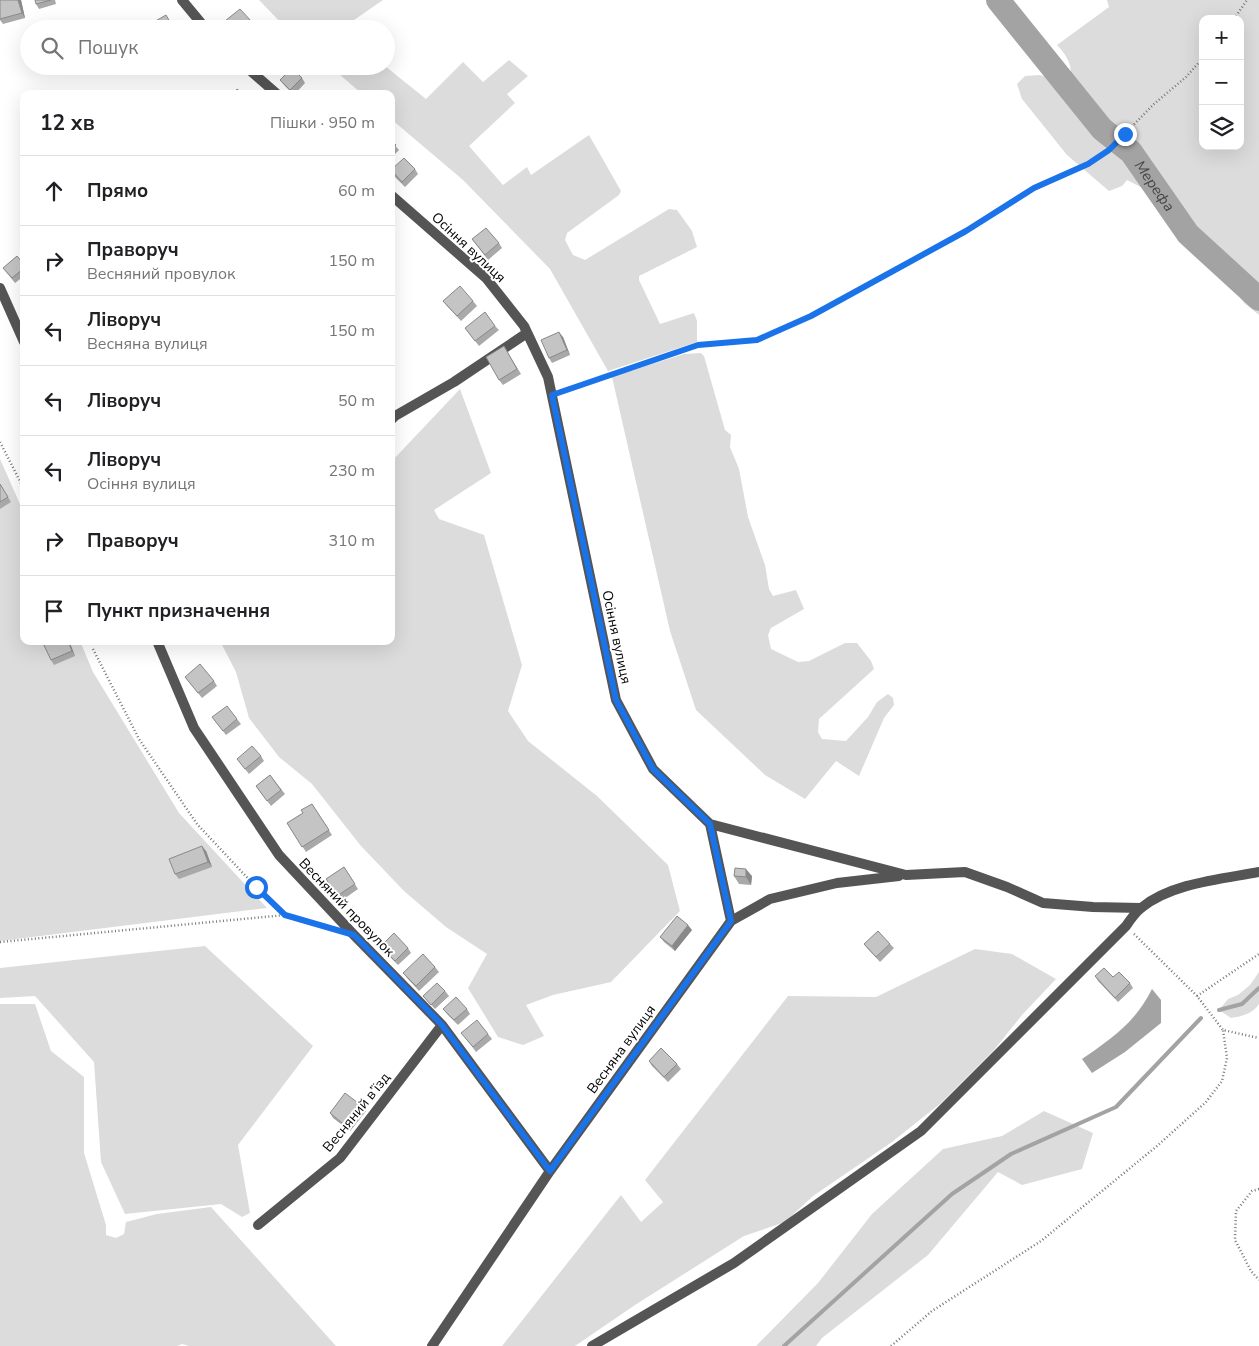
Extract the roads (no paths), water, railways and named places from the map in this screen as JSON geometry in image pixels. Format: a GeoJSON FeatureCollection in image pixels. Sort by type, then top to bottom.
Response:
{"type":"FeatureCollection","features":[{"type":"Feature","properties":{"kind":"street"},"geometry":{"type":"LineString","coordinates":[[182,0],[199,20]]}},
{"type":"Feature","properties":{"kind":"street"},"geometry":{"type":"LineString","coordinates":[[255,75],[272,90]]}},
{"type":"Feature","properties":{"kind":"street","name":"Осіння вулиця"},"geometry":{"type":"LineString","coordinates":[[395,198],[486,278],[524,326],[548,377],[616,700],[653,769],[710,824],[906,875],[965,872],[1007,887],[1043,903],[1140,908]]}},
{"type":"Feature","properties":{"kind":"street"},"geometry":{"type":"LineString","coordinates":[[0,288],[20,333]]}},
{"type":"Feature","properties":{"kind":"street"},"geometry":{"type":"LineString","coordinates":[[395,416],[454,382],[527,333]]}},
{"type":"Feature","properties":{"kind":"street","name":"Весняний провулок"},"geometry":{"type":"LineString","coordinates":[[159,645],[194,728],[279,855],[442,1025],[550,1171]]}},
{"type":"Feature","properties":{"kind":"street"},"geometry":{"type":"LineString","coordinates":[[710,824],[731,921]]}},
{"type":"Feature","properties":{"kind":"street"},"geometry":{"type":"LineString","coordinates":[[592,1346],[734,1263],[921,1131],[1126,926],[1140,908],[1186,886],[1259,872]]}},
{"type":"Feature","properties":{"kind":"street","name":"Весняна вулиця"},"geometry":{"type":"LineString","coordinates":[[432,1346],[550,1171],[731,921],[770,898],[837,883],[906,875]]}},
{"type":"Feature","properties":{"kind":"street","name":"Весняний в’їзд"},"geometry":{"type":"LineString","coordinates":[[258,1225],[340,1158],[442,1025]]}},
{"type":"Feature","properties":{"kind":"waterway","name":"Мерефа"},"geometry":{"type":"LineString","coordinates":[[998,0],[1102,129],[1131,152],[1188,234],[1259,299]]}},
{"type":"Feature","properties":{"kind":"waterway"},"geometry":{"type":"LineString","coordinates":[[1219,1010],[1242,1004],[1259,988]]}},
{"type":"Feature","properties":{"kind":"waterway"},"geometry":{"type":"LineString","coordinates":[[784,1346],[952,1194],[1011,1154],[1116,1107],[1201,1018]]}}]}
